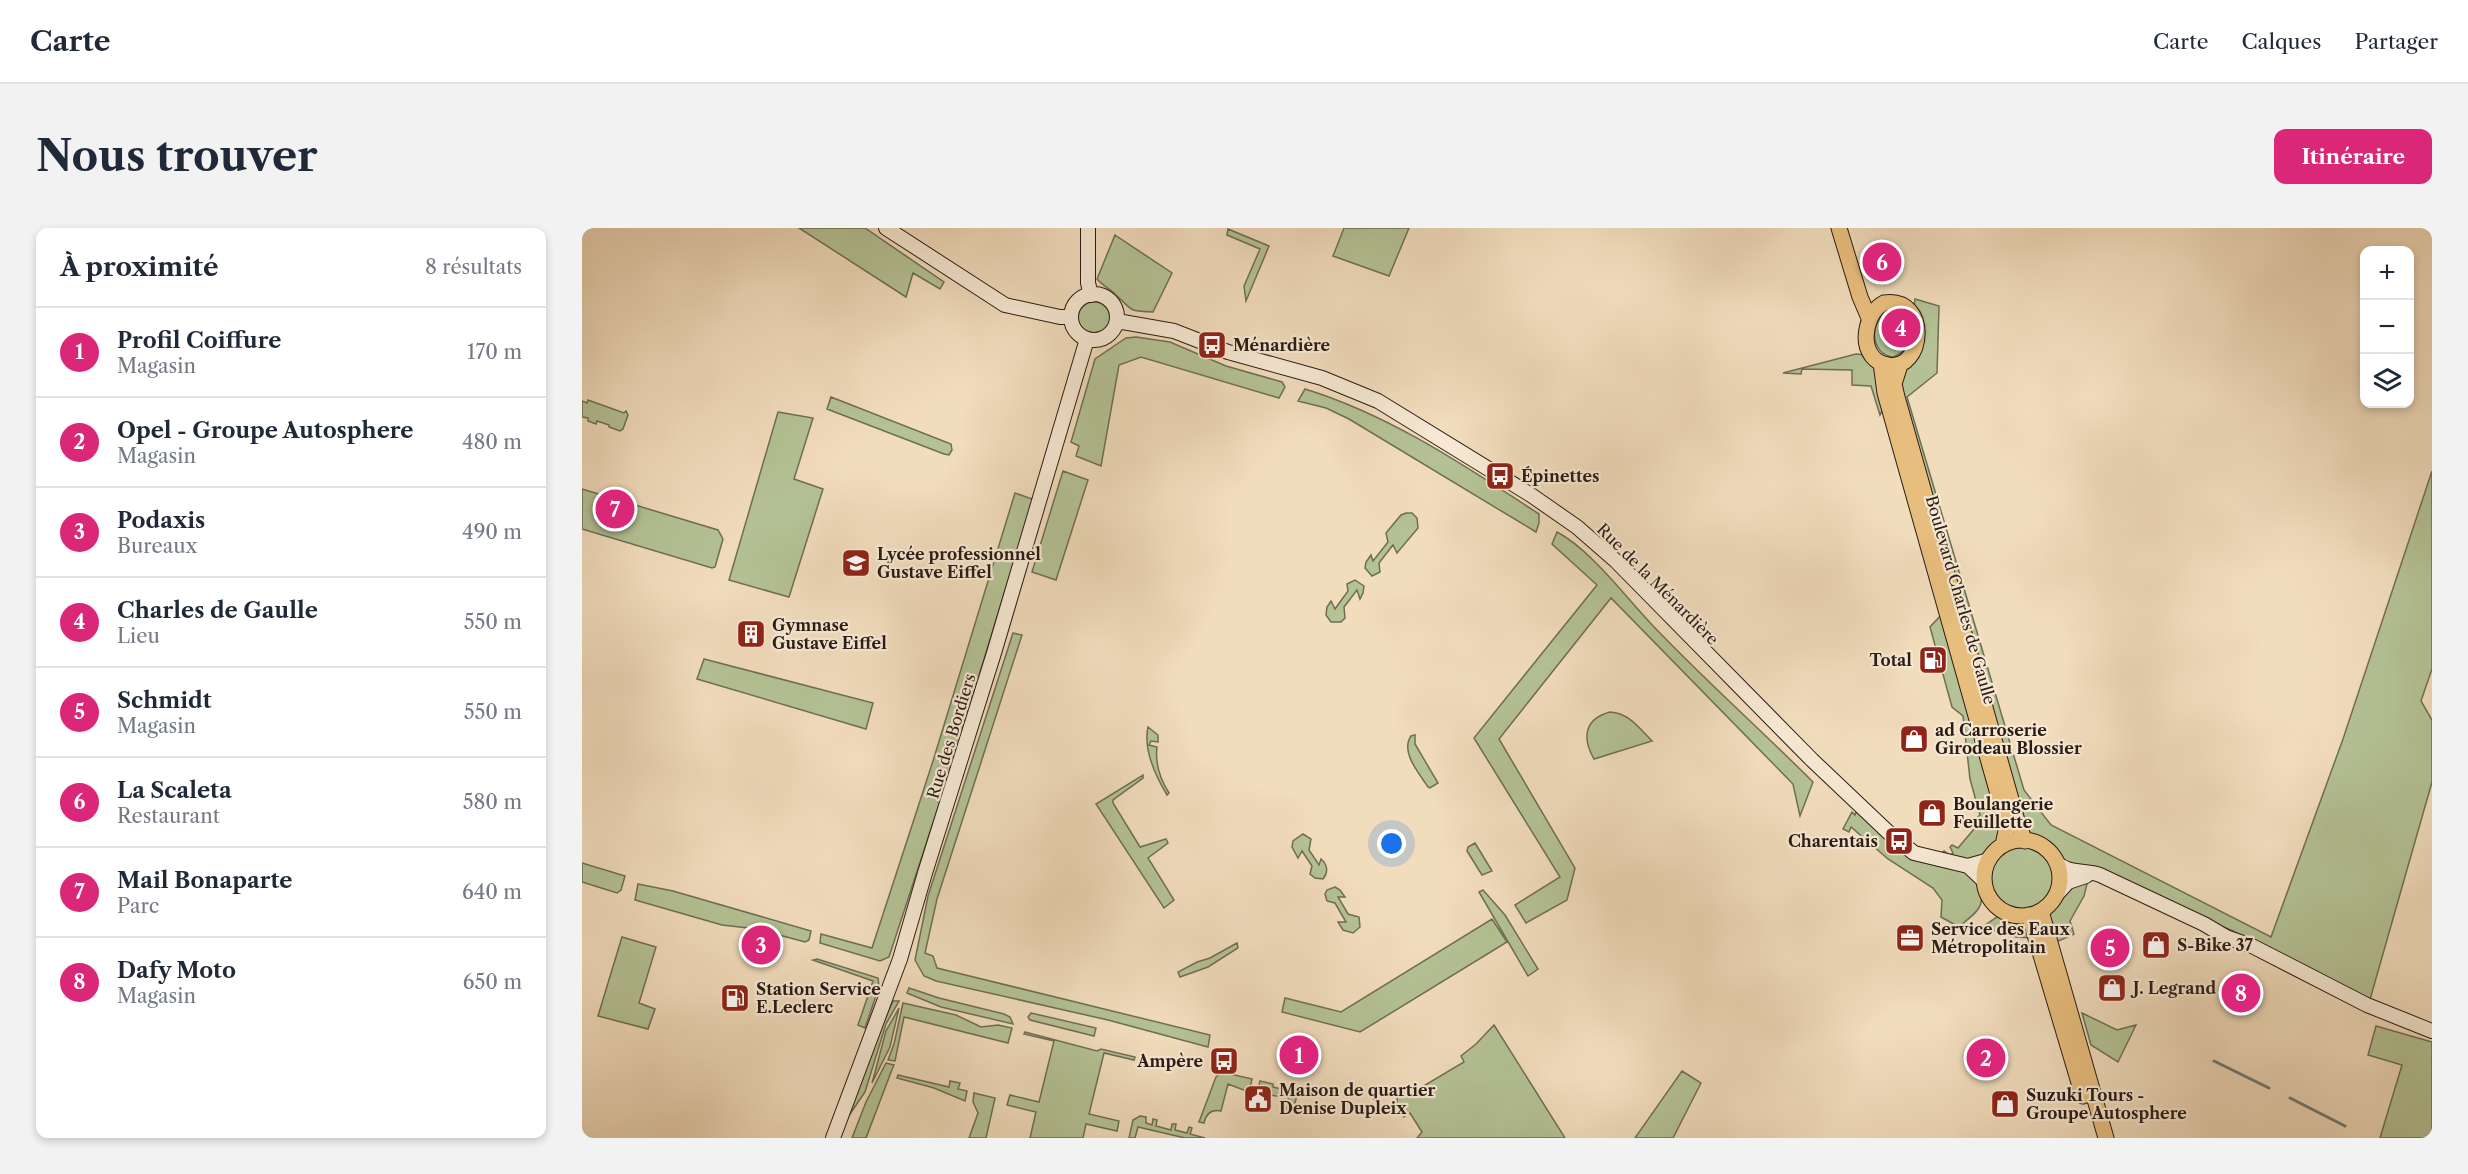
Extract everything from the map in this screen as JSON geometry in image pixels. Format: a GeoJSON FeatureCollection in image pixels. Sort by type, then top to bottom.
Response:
{"type":"FeatureCollection","features":[{"type":"Feature","properties":{"kind":"main road"},"geometry":{"type":"LineString","coordinates":[[886,228],[1005,305],[1060,317],[1071,317]]}},
{"type":"Feature","properties":{"kind":"main road"},"geometry":{"type":"LineString","coordinates":[[1088,228],[1088,283],[1091,295]]}},
{"type":"Feature","properties":{"kind":"main road"},"geometry":{"type":"LineString","coordinates":[[1839,228],[1860,297],[1869,318],[1868,350],[1881,363],[1891,366],[1900,365],[1907,360],[1915,348],[1915,319],[1906,306],[1884,303],[1869,318]]}},
{"type":"Feature","properties":{"kind":"main road"},"geometry":{"type":"LineString","coordinates":[[1849,228],[1867,288],[1884,303]]}},
{"type":"Feature","properties":{"kind":"main road"},"geometry":{"type":"LineString","coordinates":[[1098,294],[1111,301],[1117,313],[1115,327],[1106,337],[1093,340],[1087,339],[1076,330],[1071,317],[1077,302],[1091,295],[1098,294]]}},
{"type":"Feature","properties":{"kind":"main road","name":"Rue de la Ménardière"},"geometry":{"type":"LineString","coordinates":[[1117,321],[1174,331],[1228,352],[1353,389],[1378,401],[1531,495],[1577,527],[1616,561],[1812,760],[1893,836],[1920,855],[1968,866],[1989,860]]}},
{"type":"Feature","properties":{"kind":"main road","name":"Rue des Bordiers"},"geometry":{"type":"LineString","coordinates":[[833,1138],[903,949],[921,883],[1000,632],[1087,339]]}},
{"type":"Feature","properties":{"kind":"main road","name":"Boulevard Charles de Gaulle"},"geometry":{"type":"LineString","coordinates":[[1881,363],[1892,422],[2007,826],[2003,845]]}},
{"type":"Feature","properties":{"kind":"main road","name":"Boulevard Charles de Gaulle"},"geometry":{"type":"LineString","coordinates":[[1900,365],[1894,379],[1897,397],[2018,824],[2025,841]]}},
{"type":"Feature","properties":{"kind":"main road"},"geometry":{"type":"LineString","coordinates":[[2116,885],[2082,876],[2068,882],[2035,913],[2013,915],[1997,907],[1988,895],[1984,881],[1989,860],[2003,845],[2025,841],[2043,847],[2067,871],[2092,873],[2204,924],[2235,941],[2252,946],[2308,976],[2338,999],[2366,1014],[2394,1023],[2427,1029]]}},
{"type":"Feature","properties":{"kind":"main road"},"geometry":{"type":"LineString","coordinates":[[2056,862],[2060,882],[2056,895]]}},
{"type":"Feature","properties":{"kind":"main road"},"geometry":{"type":"LineString","coordinates":[[1968,866],[1984,881]]}},
{"type":"Feature","properties":{"kind":"main road"},"geometry":{"type":"LineString","coordinates":[[2035,913],[2095,1138]]}},
{"type":"Feature","properties":{"kind":"main road"},"geometry":{"type":"LineString","coordinates":[[2035,913],[2106,1138]]}},
{"type":"Feature","properties":{"kind":"green space"},"geometry":{"type":"Polygon","coordinates":[[[799,228],[865,228],[944,282],[940,289],[913,273],[906,297],[799,228]]]}},
{"type":"Feature","properties":{"kind":"green space"},"geometry":{"type":"Polygon","coordinates":[[[1344,228],[1409,228],[1389,276],[1333,256],[1344,228]]]}},
{"type":"Feature","properties":{"kind":"green space"},"geometry":{"type":"Polygon","coordinates":[[[1228,229],[1269,246],[1246,301],[1244,286],[1260,249],[1227,235],[1228,229]]]}},
{"type":"Feature","properties":{"kind":"green space"},"geometry":{"type":"Polygon","coordinates":[[[1115,235],[1172,273],[1153,312],[1132,309],[1097,279],[1115,235]]]}},
{"type":"Feature","properties":{"kind":"green space"},"geometry":{"type":"Polygon","coordinates":[[[1915,299],[1939,306],[1937,373],[1907,397],[2024,790],[2051,825],[2271,937],[2343,739],[2432,471],[2432,669],[2421,701],[2432,720],[2432,782],[2369,1003],[2233,931],[2138,890],[2067,867],[2047,843],[2024,827],[1898,385],[1906,366],[1915,299]]]}},
{"type":"Feature","properties":{"kind":"green space"},"geometry":{"type":"Polygon","coordinates":[[[1094,302],[1105,307],[1110,318],[1105,329],[1094,334],[1083,329],[1078,318],[1083,307],[1094,302]]]}},
{"type":"Feature","properties":{"kind":"green space"},"geometry":{"type":"Polygon","coordinates":[[[1892,312],[1902,315],[1909,325],[1905,350],[1894,357],[1880,350],[1875,335],[1875,327],[1879,320],[1892,312]]]}},
{"type":"Feature","properties":{"kind":"green space"},"geometry":{"type":"Polygon","coordinates":[[[1136,337],[1170,342],[1226,366],[1282,382],[1285,387],[1279,398],[1141,357],[1119,365],[1101,466],[1076,456],[1079,446],[1071,442],[1095,359],[1126,338],[1136,337]]]}},
{"type":"Feature","properties":{"kind":"green space"},"geometry":{"type":"Polygon","coordinates":[[[1856,354],[1865,355],[1874,365],[1884,407],[1880,415],[1871,386],[1852,385],[1852,370],[1802,369],[1801,374],[1783,373],[1856,354]]]}},
{"type":"Feature","properties":{"kind":"green space"},"geometry":{"type":"Polygon","coordinates":[[[1305,389],[1397,427],[1455,460],[1539,514],[1536,532],[1349,419],[1326,408],[1298,401],[1305,389]]]}},
{"type":"Feature","properties":{"kind":"green space"},"geometry":{"type":"Polygon","coordinates":[[[831,397],[951,444],[952,450],[949,455],[944,454],[827,409],[831,397]]]}},
{"type":"Feature","properties":{"kind":"green space"},"geometry":{"type":"Polygon","coordinates":[[[588,400],[624,413],[626,411],[628,415],[623,429],[620,431],[597,421],[596,424],[582,417],[582,401],[587,403],[588,400]]]}},
{"type":"Feature","properties":{"kind":"green space"},"geometry":{"type":"Polygon","coordinates":[[[778,412],[813,418],[794,479],[823,489],[789,597],[729,580],[778,412]]]}},
{"type":"Feature","properties":{"kind":"green space"},"geometry":{"type":"Polygon","coordinates":[[[1063,471],[1088,480],[1056,580],[1032,572],[1063,471]]]}},
{"type":"Feature","properties":{"kind":"green space"},"geometry":{"type":"Polygon","coordinates":[[[582,489],[718,530],[723,539],[715,567],[582,529],[582,489]]]}},
{"type":"Feature","properties":{"kind":"green space"},"geometry":{"type":"Polygon","coordinates":[[[1015,493],[1032,499],[1031,506],[947,780],[889,957],[880,961],[820,943],[821,934],[872,948],[933,761],[1015,493]]]}},
{"type":"Feature","properties":{"kind":"green space"},"geometry":{"type":"Polygon","coordinates":[[[1412,513],[1417,518],[1418,528],[1397,553],[1393,545],[1379,563],[1380,572],[1372,576],[1365,568],[1366,562],[1371,555],[1373,561],[1388,542],[1386,533],[1401,515],[1412,513]]]}},
{"type":"Feature","properties":{"kind":"green space"},"geometry":{"type":"Polygon","coordinates":[[[1557,532],[1584,551],[1677,650],[1813,782],[1800,816],[1793,784],[1611,598],[1499,739],[1575,868],[1567,900],[1526,923],[1515,905],[1560,877],[1474,738],[1597,585],[1552,544],[1557,532]]]}},
{"type":"Feature","properties":{"kind":"green space"},"geometry":{"type":"Polygon","coordinates":[[[1355,580],[1364,586],[1360,599],[1357,590],[1344,607],[1345,618],[1341,622],[1331,622],[1326,615],[1327,607],[1331,601],[1335,609],[1348,591],[1347,584],[1355,580]]]}},
{"type":"Feature","properties":{"kind":"green space"},"geometry":{"type":"Polygon","coordinates":[[[1942,614],[1999,811],[2002,838],[1987,853],[1974,860],[1940,855],[1944,851],[1950,855],[1953,853],[1950,847],[1952,845],[1958,848],[1974,829],[1969,825],[1980,815],[1970,779],[1963,716],[1952,707],[1930,627],[1942,614]]]}},
{"type":"Feature","properties":{"kind":"green space"},"geometry":{"type":"Polygon","coordinates":[[[1013,633],[1022,635],[937,899],[925,953],[933,956],[937,968],[1210,1035],[1208,1047],[1108,1020],[936,981],[924,976],[915,960],[928,896],[1013,633]]]}},
{"type":"Feature","properties":{"kind":"green space"},"geometry":{"type":"Polygon","coordinates":[[[704,659],[873,703],[866,729],[697,679],[704,659]]]}},
{"type":"Feature","properties":{"kind":"green space"},"geometry":{"type":"Polygon","coordinates":[[[1610,712],[1628,718],[1652,741],[1594,759],[1587,737],[1590,724],[1601,715],[1610,712]]]}},
{"type":"Feature","properties":{"kind":"green space"},"geometry":{"type":"Polygon","coordinates":[[[1148,727],[1158,735],[1158,742],[1151,741],[1149,745],[1157,747],[1158,765],[1169,793],[1167,795],[1154,771],[1147,745],[1148,727]]]}},
{"type":"Feature","properties":{"kind":"green space"},"geometry":{"type":"Polygon","coordinates":[[[1415,735],[1415,744],[1438,783],[1430,788],[1409,755],[1408,742],[1411,736],[1415,735]]]}},
{"type":"Feature","properties":{"kind":"green space"},"geometry":{"type":"Polygon","coordinates":[[[1143,775],[1143,778],[1113,800],[1113,803],[1140,847],[1166,839],[1168,843],[1148,858],[1174,900],[1164,908],[1096,804],[1143,775]]]}},
{"type":"Feature","properties":{"kind":"green space"},"geometry":{"type":"Polygon","coordinates":[[[1857,809],[1895,844],[1965,871],[1979,880],[1982,897],[1976,912],[1959,927],[1941,917],[1942,900],[1933,888],[1888,859],[1851,827],[1849,832],[1843,829],[1852,812],[1855,815],[1857,809]]]}},
{"type":"Feature","properties":{"kind":"green space"},"geometry":{"type":"Polygon","coordinates":[[[1303,834],[1311,839],[1309,850],[1319,865],[1321,859],[1325,863],[1327,871],[1323,879],[1315,878],[1310,874],[1312,866],[1302,851],[1298,858],[1292,847],[1293,841],[1303,834]]]}},
{"type":"Feature","properties":{"kind":"green space"},"geometry":{"type":"Polygon","coordinates":[[[1475,843],[1492,871],[1482,875],[1467,851],[1468,847],[1475,843]]]}},
{"type":"Feature","properties":{"kind":"green space"},"geometry":{"type":"Polygon","coordinates":[[[2022,847],[2039,852],[2044,856],[2048,861],[2053,878],[2048,895],[2044,900],[2039,904],[2022,909],[2005,904],[2000,900],[1996,895],[1991,878],[1996,861],[2000,856],[2005,852],[2022,847]]]}},
{"type":"Feature","properties":{"kind":"green space"},"geometry":{"type":"Polygon","coordinates":[[[582,863],[625,876],[621,890],[617,893],[582,882],[582,863]]]}},
{"type":"Feature","properties":{"kind":"green space"},"geometry":{"type":"Polygon","coordinates":[[[2088,880],[2084,896],[2070,921],[2074,934],[2054,943],[2048,917],[2065,888],[2088,880]]]}},
{"type":"Feature","properties":{"kind":"green space"},"geometry":{"type":"Polygon","coordinates":[[[638,884],[673,891],[811,931],[809,940],[805,942],[757,929],[722,925],[635,900],[638,884]]]}},
{"type":"Feature","properties":{"kind":"green space"},"geometry":{"type":"Polygon","coordinates":[[[1335,887],[1345,897],[1338,897],[1348,914],[1359,917],[1360,927],[1353,933],[1343,930],[1338,922],[1346,922],[1335,903],[1327,901],[1325,894],[1327,890],[1335,887]]]}},
{"type":"Feature","properties":{"kind":"green space"},"geometry":{"type":"Polygon","coordinates":[[[1483,890],[1505,915],[1538,969],[1528,976],[1479,892],[1483,890]]]}},
{"type":"Feature","properties":{"kind":"green space"},"geometry":{"type":"Polygon","coordinates":[[[1997,917],[2018,922],[2033,937],[2011,936],[1991,929],[1979,933],[1978,930],[1997,917]]]}},
{"type":"Feature","properties":{"kind":"green space"},"geometry":{"type":"Polygon","coordinates":[[[1492,919],[1507,942],[1360,1032],[1282,1012],[1285,998],[1341,1012],[1492,919]]]}},
{"type":"Feature","properties":{"kind":"green space"},"geometry":{"type":"Polygon","coordinates":[[[622,937],[656,947],[639,1003],[655,1009],[648,1029],[598,1016],[622,937]]]}},
{"type":"Feature","properties":{"kind":"green space"},"geometry":{"type":"Polygon","coordinates":[[[1237,943],[1238,948],[1208,967],[1180,977],[1178,972],[1237,943]]]}},
{"type":"Feature","properties":{"kind":"green space"},"geometry":{"type":"Polygon","coordinates":[[[817,959],[878,978],[879,987],[865,1028],[858,1025],[873,981],[813,960],[817,959]]]}},
{"type":"Feature","properties":{"kind":"green space"},"geometry":{"type":"Polygon","coordinates":[[[909,988],[1004,1014],[1010,1017],[1013,1024],[941,1007],[907,993],[909,988]]]}},
{"type":"Feature","properties":{"kind":"green space"},"geometry":{"type":"Polygon","coordinates":[[[893,1001],[899,1001],[886,1024],[865,1092],[846,1120],[864,1065],[893,1001]]]}},
{"type":"Feature","properties":{"kind":"green space"},"geometry":{"type":"Polygon","coordinates":[[[903,1003],[956,1015],[981,1027],[998,1025],[1012,1028],[1008,1043],[904,1017],[895,1061],[888,1060],[903,1003]]]}},
{"type":"Feature","properties":{"kind":"green space"},"geometry":{"type":"Polygon","coordinates":[[[899,1008],[890,1047],[872,1083],[886,1031],[899,1008]]]}},
{"type":"Feature","properties":{"kind":"green space"},"geometry":{"type":"Polygon","coordinates":[[[1031,1013],[1096,1028],[1094,1036],[1030,1020],[1028,1017],[1031,1013]]]}},
{"type":"Feature","properties":{"kind":"green space"},"geometry":{"type":"Polygon","coordinates":[[[2082,1013],[2117,1030],[2136,1025],[2118,1062],[2091,1045],[2082,1013]]]}},
{"type":"Feature","properties":{"kind":"green space"},"geometry":{"type":"Polygon","coordinates":[[[1494,1025],[1565,1138],[1417,1138],[1422,1132],[1410,1113],[1404,1117],[1397,1104],[1398,1095],[1413,1085],[1417,1090],[1464,1062],[1461,1056],[1494,1025]]]}},
{"type":"Feature","properties":{"kind":"green space"},"geometry":{"type":"Polygon","coordinates":[[[2376,1026],[2432,1042],[2432,1138],[2380,1138],[2402,1065],[2368,1055],[2376,1026]]]}},
{"type":"Feature","properties":{"kind":"green space"},"geometry":{"type":"Polygon","coordinates":[[[1025,1032],[1097,1051],[1101,1049],[1135,1057],[1134,1060],[1104,1053],[1089,1114],[1119,1121],[1117,1131],[1086,1124],[1083,1138],[1030,1138],[1036,1112],[1007,1105],[1010,1095],[1039,1102],[1054,1041],[1024,1034],[1025,1032]]]}},
{"type":"Feature","properties":{"kind":"green space"},"geometry":{"type":"Polygon","coordinates":[[[886,1063],[894,1065],[866,1138],[852,1138],[866,1102],[886,1063]]]}},
{"type":"Feature","properties":{"kind":"green space"},"geometry":{"type":"Polygon","coordinates":[[[1682,1071],[1701,1083],[1673,1138],[1635,1138],[1682,1071]]]}},
{"type":"Feature","properties":{"kind":"green space"},"geometry":{"type":"Polygon","coordinates":[[[1222,1072],[1252,1079],[1249,1092],[1228,1084],[1221,1111],[1212,1112],[1206,1117],[1204,1123],[1199,1122],[1216,1077],[1222,1072]]]}},
{"type":"Feature","properties":{"kind":"green space"},"geometry":{"type":"Polygon","coordinates":[[[898,1075],[949,1087],[950,1081],[960,1083],[958,1089],[967,1091],[965,1101],[934,1088],[897,1078],[898,1075]]]}},
{"type":"Feature","properties":{"kind":"green space"},"geometry":{"type":"Polygon","coordinates":[[[1260,1081],[1273,1084],[1273,1087],[1281,1089],[1282,1086],[1294,1089],[1295,1093],[1297,1089],[1306,1094],[1298,1092],[1293,1110],[1287,1109],[1289,1098],[1257,1093],[1260,1081]]]}},
{"type":"Feature","properties":{"kind":"green space"},"geometry":{"type":"Polygon","coordinates":[[[974,1093],[995,1098],[986,1138],[969,1138],[978,1113],[973,1102],[974,1093]]]}},
{"type":"Feature","properties":{"kind":"green space"},"geometry":{"type":"Polygon","coordinates":[[[1140,1116],[1146,1117],[1146,1123],[1152,1125],[1153,1119],[1157,1120],[1156,1126],[1171,1130],[1172,1124],[1176,1124],[1175,1130],[1187,1133],[1189,1127],[1192,1128],[1190,1134],[1205,1138],[1185,1138],[1138,1127],[1135,1138],[1129,1138],[1133,1120],[1140,1116]]]}},
{"type":"Feature","properties":{"kind":"waterway"},"geometry":{"type":"LineString","coordinates":[[2214,1061],[2269,1088]]}},
{"type":"Feature","properties":{"kind":"waterway"},"geometry":{"type":"LineString","coordinates":[[2290,1098],[2345,1126]]}},
{"type":"Feature","properties":{"kind":"place","name":"La Scaleta"},"geometry":{"type":"Point","coordinates":[1882,262]}},
{"type":"Feature","properties":{"kind":"place","name":"Charles de Gaulle"},"geometry":{"type":"Point","coordinates":[1901,328]}},
{"type":"Feature","properties":{"kind":"place","name":"Ménardière"},"geometry":{"type":"Point","coordinates":[1212,345]}},
{"type":"Feature","properties":{"kind":"place","name":"Épinettes"},"geometry":{"type":"Point","coordinates":[1500,476]}},
{"type":"Feature","properties":{"kind":"place","name":"Mail Bonaparte"},"geometry":{"type":"Point","coordinates":[615,509]}},
{"type":"Feature","properties":{"kind":"place","name":"Lycée professionnel Gustave Eiffel"},"geometry":{"type":"Point","coordinates":[856,563]}},
{"type":"Feature","properties":{"kind":"place","name":"Gymnase Gustave Eiffel"},"geometry":{"type":"Point","coordinates":[751,634]}},
{"type":"Feature","properties":{"kind":"place","name":"Total"},"geometry":{"type":"Point","coordinates":[1933,660]}},
{"type":"Feature","properties":{"kind":"place","name":"ad Carroserie Girodeau Blossier"},"geometry":{"type":"Point","coordinates":[1914,739]}},
{"type":"Feature","properties":{"kind":"place","name":"Boulangerie Feuillette"},"geometry":{"type":"Point","coordinates":[1932,813]}},
{"type":"Feature","properties":{"kind":"place","name":"Charentais"},"geometry":{"type":"Point","coordinates":[1899,841]}},
{"type":"Feature","properties":{"kind":"place","name":"Service des Eaux Métropolitain"},"geometry":{"type":"Point","coordinates":[1910,938]}},
{"type":"Feature","properties":{"kind":"place","name":"Podaxis"},"geometry":{"type":"Point","coordinates":[761,945]}},
{"type":"Feature","properties":{"kind":"place","name":"S-Bike 37"},"geometry":{"type":"Point","coordinates":[2156,945]}},
{"type":"Feature","properties":{"kind":"place","name":"Schmidt"},"geometry":{"type":"Point","coordinates":[2110,948]}},
{"type":"Feature","properties":{"kind":"place","name":"J. Legrand"},"geometry":{"type":"Point","coordinates":[2112,988]}},
{"type":"Feature","properties":{"kind":"place","name":"Dafy Moto"},"geometry":{"type":"Point","coordinates":[2241,993]}},
{"type":"Feature","properties":{"kind":"place","name":"Station Service E.Leclerc"},"geometry":{"type":"Point","coordinates":[735,998]}},
{"type":"Feature","properties":{"kind":"place","name":"Profil Coiffure"},"geometry":{"type":"Point","coordinates":[1299,1055]}},
{"type":"Feature","properties":{"kind":"place","name":"Opel - Groupe Autosphere"},"geometry":{"type":"Point","coordinates":[1986,1058]}},
{"type":"Feature","properties":{"kind":"place","name":"Ampère"},"geometry":{"type":"Point","coordinates":[1224,1061]}},
{"type":"Feature","properties":{"kind":"place","name":"Maison de quartier Denise Dupleix"},"geometry":{"type":"Point","coordinates":[1258,1099]}},
{"type":"Feature","properties":{"kind":"place","name":"Suzuki Tours - Groupe Autosphere"},"geometry":{"type":"Point","coordinates":[2005,1104]}}]}
